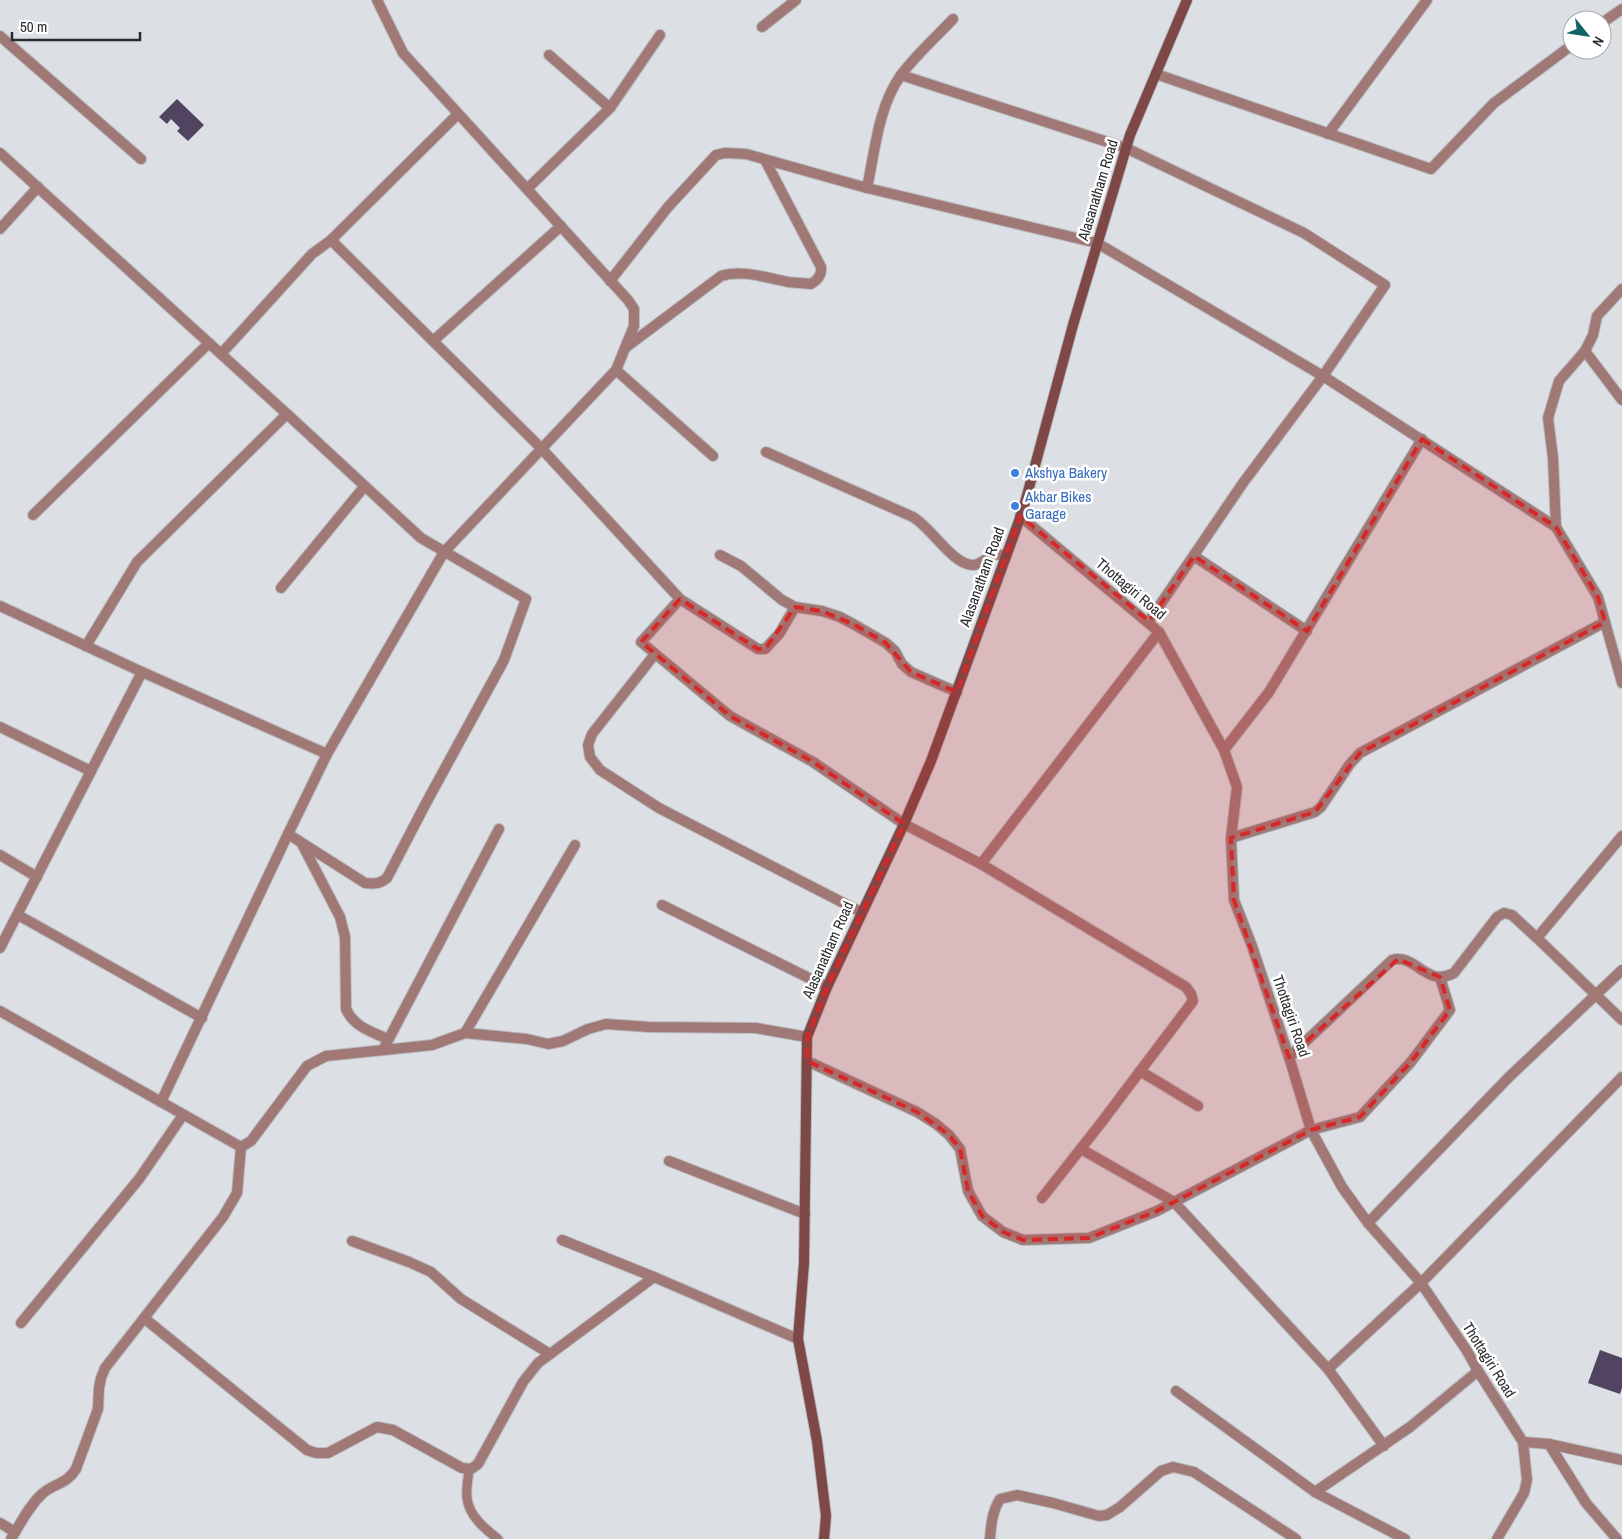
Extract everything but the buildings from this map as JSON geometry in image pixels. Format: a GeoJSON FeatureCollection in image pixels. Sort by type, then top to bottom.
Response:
{"type":"FeatureCollection","features":[{"type":"Feature","properties":{"kind":"main road","name":"Alasanatham Road"},"geometry":{"type":"LineString","coordinates":[[824,1539],[826,1516],[817,1441],[798,1339],[804,1263],[807,1036],[827,986],[904,824],[931,761],[957,692],[1020,516],[1073,325],[1130,135],[1187,0]]}},
{"type":"Feature","properties":{"kind":"street"},"geometry":{"type":"LineString","coordinates":[[162,1102],[327,754],[444,552],[616,370],[634,326],[634,309],[403,53],[377,0]]}},
{"type":"Feature","properties":{"kind":"street"},"geometry":{"type":"LineString","coordinates":[[762,27],[796,0]]}},
{"type":"Feature","properties":{"kind":"street"},"geometry":{"type":"LineString","coordinates":[[1328,134],[1427,0]]}},
{"type":"Feature","properties":{"kind":"street"},"geometry":{"type":"LineString","coordinates":[[867,188],[884,111],[892,91],[901,74],[953,20]]}},
{"type":"Feature","properties":{"kind":"street"},"geometry":{"type":"LineString","coordinates":[[527,189],[610,108],[660,35]]}},
{"type":"Feature","properties":{"kind":"street"},"geometry":{"type":"LineString","coordinates":[[0,36],[141,159]]}},
{"type":"Feature","properties":{"kind":"street"},"geometry":{"type":"LineString","coordinates":[[1156,74],[1431,169],[1494,103],[1562,52]]}},
{"type":"Feature","properties":{"kind":"street"},"geometry":{"type":"LineString","coordinates":[[549,55],[610,108]]}},
{"type":"Feature","properties":{"kind":"street"},"geometry":{"type":"LineString","coordinates":[[901,74],[1126,148],[1304,233],[1385,285],[1323,376],[1243,483],[1148,622]]}},
{"type":"Feature","properties":{"kind":"street"},"geometry":{"type":"LineString","coordinates":[[221,354],[312,254],[331,240],[458,114]]}},
{"type":"Feature","properties":{"kind":"street"},"geometry":{"type":"LineString","coordinates":[[0,153],[287,414],[420,538],[526,599],[504,660],[387,878],[375,884],[365,883],[288,834]]}},
{"type":"Feature","properties":{"kind":"street"},"geometry":{"type":"LineString","coordinates":[[610,281],[668,207],[716,155],[726,153],[746,154],[867,188],[1097,243],[1323,376],[1556,527],[1598,598],[1622,683]]}},
{"type":"Feature","properties":{"kind":"street"},"geometry":{"type":"LineString","coordinates":[[625,349],[722,276],[742,274],[790,283],[811,284],[820,277],[821,267],[765,160]]}},
{"type":"Feature","properties":{"kind":"street"},"geometry":{"type":"LineString","coordinates":[[0,229],[38,187]]}},
{"type":"Feature","properties":{"kind":"street"},"geometry":{"type":"LineString","coordinates":[[433,341],[561,226]]}},
{"type":"Feature","properties":{"kind":"street"},"geometry":{"type":"LineString","coordinates":[[331,240],[541,448],[680,599],[758,649],[765,650],[779,634],[795,607]]}},
{"type":"Feature","properties":{"kind":"street"},"geometry":{"type":"LineString","coordinates":[[1556,527],[1553,458],[1548,418],[1559,381],[1585,351],[1593,334],[1597,316],[1622,290]]}},
{"type":"Feature","properties":{"kind":"street"},"geometry":{"type":"LineString","coordinates":[[33,515],[209,343]]}},
{"type":"Feature","properties":{"kind":"street"},"geometry":{"type":"LineString","coordinates":[[1585,351],[1622,400]]}},
{"type":"Feature","properties":{"kind":"street"},"geometry":{"type":"LineString","coordinates":[[616,370],[713,456]]}},
{"type":"Feature","properties":{"kind":"street"},"geometry":{"type":"LineString","coordinates":[[86,646],[137,562],[287,414]]}},
{"type":"Feature","properties":{"kind":"street"},"geometry":{"type":"LineString","coordinates":[[1224,750],[1269,692],[1422,439]]}},
{"type":"Feature","properties":{"kind":"street"},"geometry":{"type":"LineString","coordinates":[[766,452],[913,517],[931,532],[954,557],[964,563],[978,564],[995,554],[1006,556]]}},
{"type":"Feature","properties":{"kind":"street"},"geometry":{"type":"LineString","coordinates":[[281,588],[364,487]]}},
{"type":"Feature","properties":{"kind":"street","name":"Thottagiri Road"},"geometry":{"type":"LineString","coordinates":[[1020,516],[1159,632],[1224,750],[1237,787],[1231,838],[1234,900],[1252,946],[1311,1130],[1342,1188],[1368,1223],[1421,1283],[1467,1351],[1523,1442],[1526,1480],[1524,1493],[1497,1539]]}},
{"type":"Feature","properties":{"kind":"street"},"geometry":{"type":"LineString","coordinates":[[720,555],[741,566],[782,600],[795,607],[822,611],[855,625],[886,643],[895,651],[902,664],[911,672],[957,692]]}},
{"type":"Feature","properties":{"kind":"street"},"geometry":{"type":"LineString","coordinates":[[1194,556],[1307,631]]}},
{"type":"Feature","properties":{"kind":"street"},"geometry":{"type":"LineString","coordinates":[[680,599],[641,642],[730,716],[814,762],[904,824],[981,864],[1186,986],[1191,994],[1193,1000],[1042,1198]]}},
{"type":"Feature","properties":{"kind":"street"},"geometry":{"type":"LineString","coordinates":[[0,606],[142,672],[327,754]]}},
{"type":"Feature","properties":{"kind":"street"},"geometry":{"type":"LineString","coordinates":[[1231,838],[1315,812],[1321,807],[1350,764],[1360,753],[1605,622]]}},
{"type":"Feature","properties":{"kind":"street"},"geometry":{"type":"LineString","coordinates":[[981,864],[1159,632]]}},
{"type":"Feature","properties":{"kind":"street"},"geometry":{"type":"LineString","coordinates":[[655,654],[592,734],[588,745],[590,757],[600,770],[659,808],[861,912]]}},
{"type":"Feature","properties":{"kind":"street"},"geometry":{"type":"LineString","coordinates":[[0,948],[142,672]]}},
{"type":"Feature","properties":{"kind":"street"},"geometry":{"type":"LineString","coordinates":[[2,731],[91,771]]}},
{"type":"Feature","properties":{"kind":"street"},"geometry":{"type":"LineString","coordinates":[[383,1050],[500,829]]}},
{"type":"Feature","properties":{"kind":"street"},"geometry":{"type":"LineString","coordinates":[[1537,938],[1622,836]]}},
{"type":"Feature","properties":{"kind":"street"},"geometry":{"type":"LineString","coordinates":[[302,842],[340,917],[345,937],[346,1009],[350,1018],[357,1025],[388,1039]]}},
{"type":"Feature","properties":{"kind":"street"},"geometry":{"type":"LineString","coordinates":[[465,1033],[575,845]]}},
{"type":"Feature","properties":{"kind":"street"},"geometry":{"type":"LineString","coordinates":[[0,855],[37,877]]}},
{"type":"Feature","properties":{"kind":"street"},"geometry":{"type":"LineString","coordinates":[[662,905],[827,986]]}},
{"type":"Feature","properties":{"kind":"street"},"geometry":{"type":"LineString","coordinates":[[1289,1057],[1392,960],[1404,959],[1430,976],[1448,976],[1454,973],[1501,914],[1512,915],[1622,1020]]}},
{"type":"Feature","properties":{"kind":"street"},"geometry":{"type":"LineString","coordinates":[[18,915],[202,1018]]}},
{"type":"Feature","properties":{"kind":"street"},"geometry":{"type":"LineString","coordinates":[[1368,1223],[1509,1077],[1622,970]]}},
{"type":"Feature","properties":{"kind":"street"},"geometry":{"type":"LineString","coordinates":[[806,1061],[917,1112],[949,1135],[960,1149],[968,1191],[982,1216],[1003,1232],[1023,1240],[1089,1238],[1157,1211],[1311,1130],[1360,1117],[1411,1062],[1450,1010],[1440,977]]}},
{"type":"Feature","properties":{"kind":"street"},"geometry":{"type":"LineString","coordinates":[[0,1010],[241,1147]]}},
{"type":"Feature","properties":{"kind":"street"},"geometry":{"type":"LineString","coordinates":[[241,1147],[251,1141],[307,1066],[326,1056],[432,1045],[465,1033],[527,1039],[548,1044],[563,1041],[588,1029],[606,1024],[649,1027],[756,1028],[807,1036]]}},
{"type":"Feature","properties":{"kind":"street"},"geometry":{"type":"LineString","coordinates":[[1140,1071],[1198,1106]]}},
{"type":"Feature","properties":{"kind":"street"},"geometry":{"type":"LineString","coordinates":[[1328,1369],[1421,1283],[1622,1077]]}},
{"type":"Feature","properties":{"kind":"street"},"geometry":{"type":"LineString","coordinates":[[21,1323],[139,1179],[183,1115]]}},
{"type":"Feature","properties":{"kind":"street"},"geometry":{"type":"LineString","coordinates":[[0,1523],[13,1535],[35,1500],[44,1492],[71,1477],[76,1469],[98,1409],[100,1378],[223,1217],[237,1193],[241,1147]]}},
{"type":"Feature","properties":{"kind":"street"},"geometry":{"type":"LineString","coordinates":[[1081,1149],[1174,1202],[1328,1369],[1384,1446]]}},
{"type":"Feature","properties":{"kind":"street"},"geometry":{"type":"LineString","coordinates":[[669,1161],[804,1214]]}},
{"type":"Feature","properties":{"kind":"street"},"geometry":{"type":"LineString","coordinates":[[562,1240],[798,1339]]}},
{"type":"Feature","properties":{"kind":"street"},"geometry":{"type":"LineString","coordinates":[[352,1241],[409,1262],[430,1272],[461,1299],[550,1354]]}},
{"type":"Feature","properties":{"kind":"street"},"geometry":{"type":"LineString","coordinates":[[144,1318],[308,1450],[316,1453],[328,1453],[378,1427],[383,1427],[468,1470],[478,1464],[527,1376],[538,1363],[654,1277]]}},
{"type":"Feature","properties":{"kind":"street"},"geometry":{"type":"LineString","coordinates":[[1315,1492],[1410,1427],[1478,1371]]}},
{"type":"Feature","properties":{"kind":"street"},"geometry":{"type":"LineString","coordinates":[[1176,1391],[1315,1492],[1405,1539]]}},
{"type":"Feature","properties":{"kind":"street"},"geometry":{"type":"LineString","coordinates":[[1523,1442],[1549,1444],[1622,1460]]}},
{"type":"Feature","properties":{"kind":"street"},"geometry":{"type":"LineString","coordinates":[[1549,1444],[1586,1503],[1617,1539]]}},
{"type":"Feature","properties":{"kind":"street"},"geometry":{"type":"LineString","coordinates":[[990,1539],[992,1518],[995,1507],[1000,1499],[1016,1495],[1099,1516],[1120,1507],[1161,1471],[1173,1467],[1194,1472],[1296,1539]]}},
{"type":"Feature","properties":{"kind":"lane"},"geometry":{"type":"LineString","coordinates":[[468,1470],[467,1499],[472,1513],[482,1526],[498,1539]]}},
{"type":"Feature","properties":{"kind":"highlighted area"},"geometry":{"type":"Polygon","coordinates":[[[1422,439],[1556,527],[1598,597],[1605,622],[1360,753],[1315,812],[1231,838],[1234,900],[1289,1057],[1398,959],[1440,977],[1450,1010],[1411,1062],[1360,1117],[1311,1130],[1157,1211],[1089,1238],[1023,1240],[1003,1232],[982,1216],[968,1191],[960,1149],[949,1135],[917,1112],[807,1061],[807,1037],[827,987],[904,824],[813,762],[730,716],[641,642],[680,599],[758,649],[765,649],[795,607],[822,611],[855,625],[886,643],[911,672],[957,692],[1020,516],[1149,621],[1194,556],[1307,631],[1422,439]]]}},
{"type":"Feature","properties":{"kind":"place","name":"Akshya Bakery"},"geometry":{"type":"Point","coordinates":[1015,473]}},
{"type":"Feature","properties":{"kind":"place","name":"Akbar Bikes Garage"},"geometry":{"type":"Point","coordinates":[1015,506]}}]}
